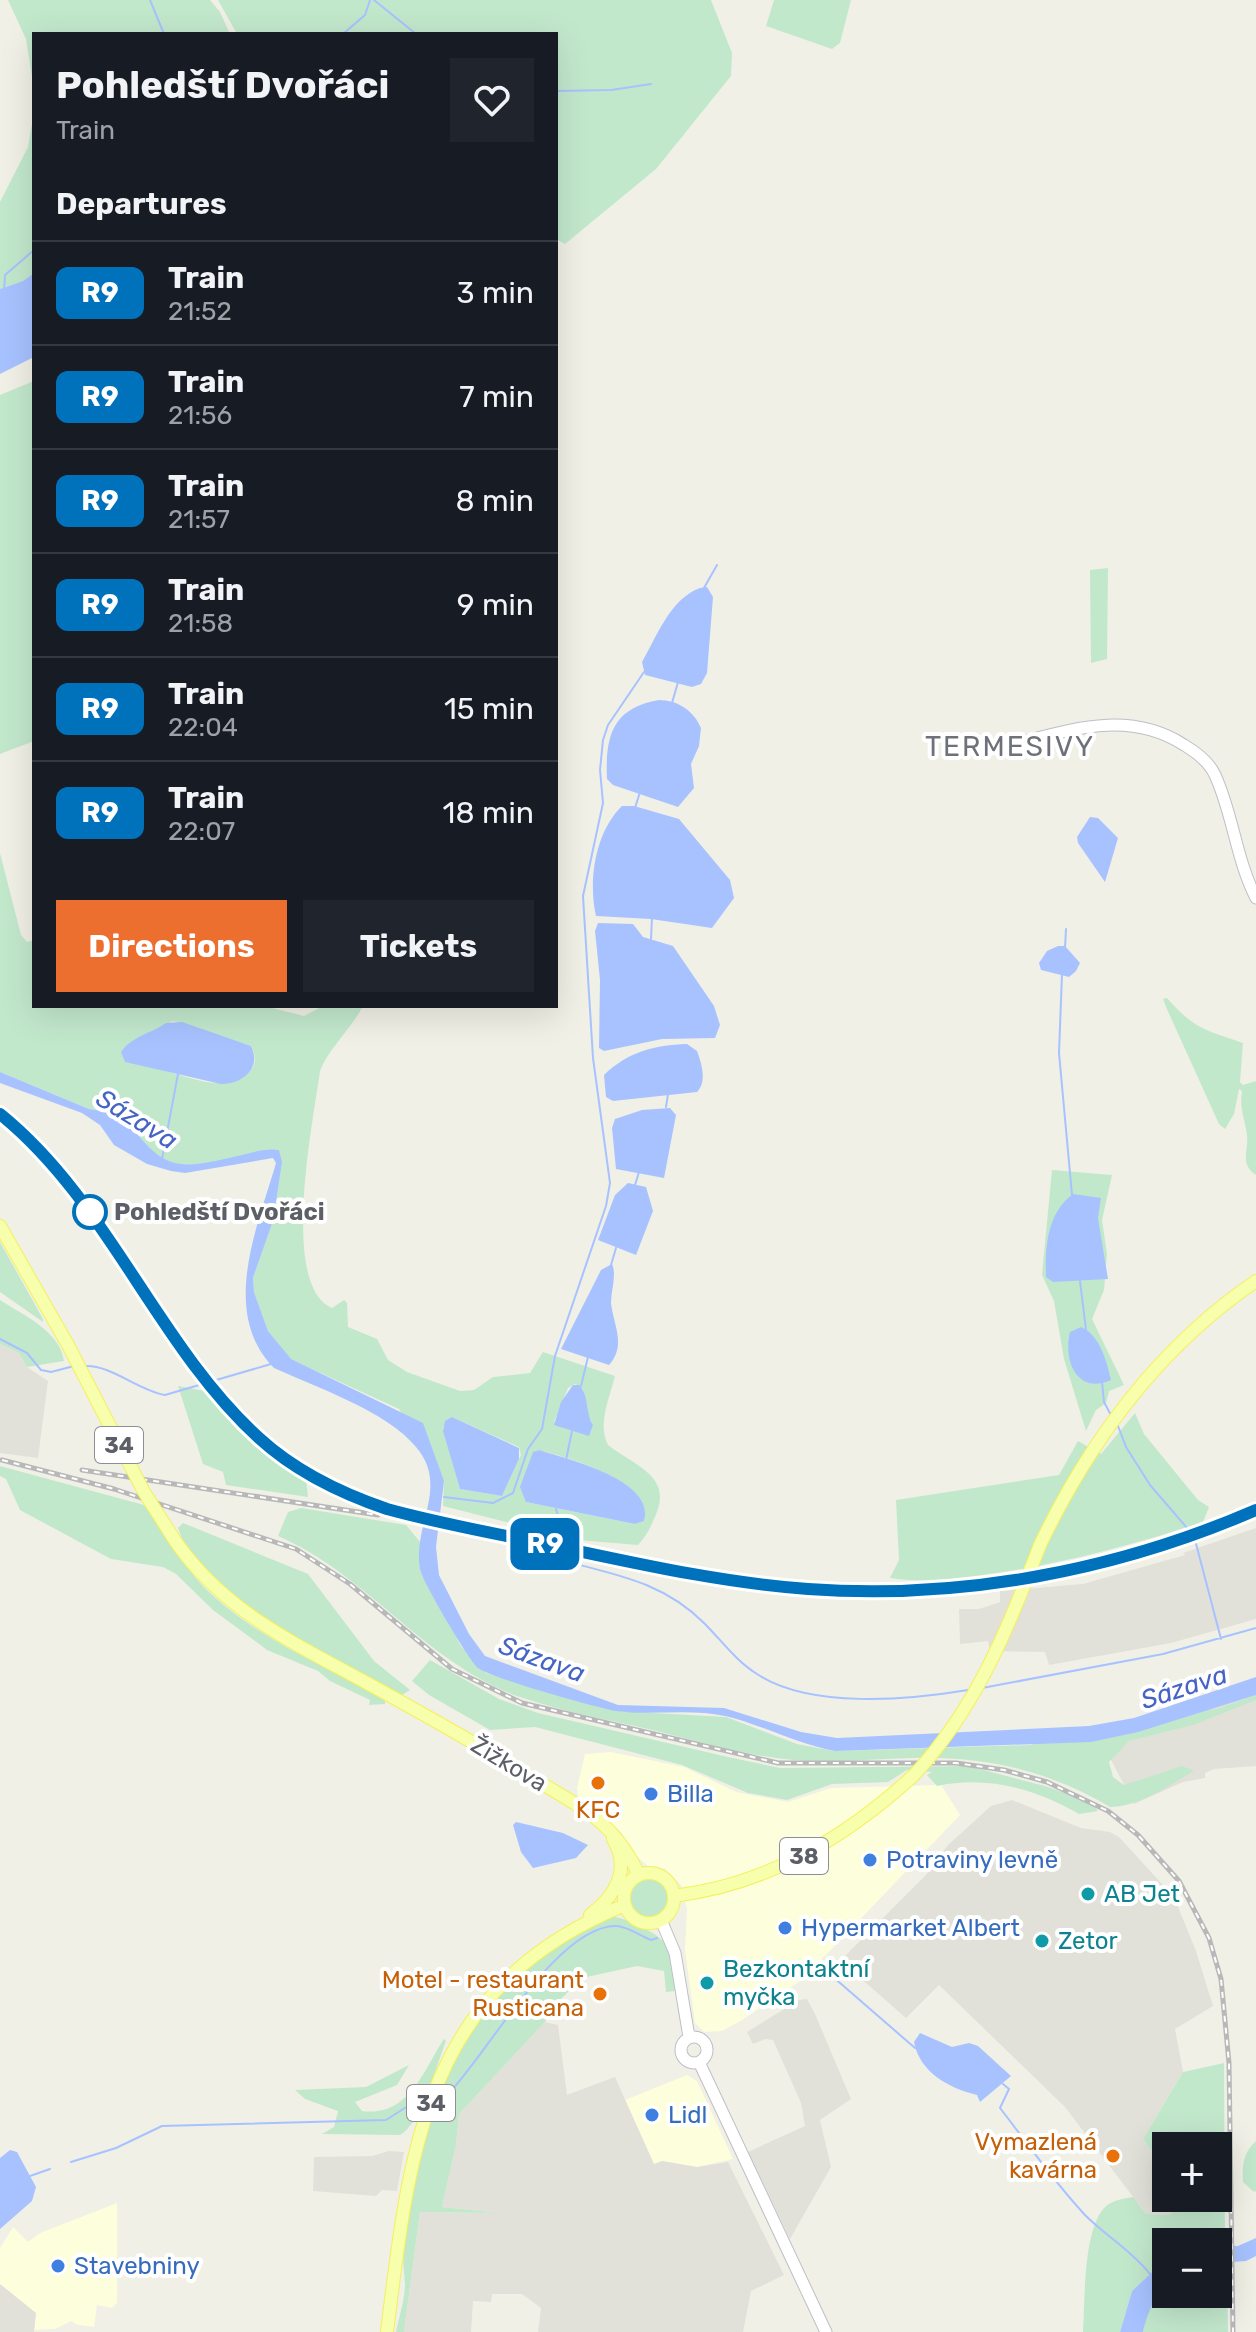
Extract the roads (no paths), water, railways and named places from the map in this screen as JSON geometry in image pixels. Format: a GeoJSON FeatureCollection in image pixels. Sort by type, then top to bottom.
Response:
{"type":"FeatureCollection","features":[{"type":"Feature","properties":{"kind":"main road"},"geometry":{"type":"LineString","coordinates":[[1006,746],[1119,723],[1159,730],[1171,736],[1193,750],[1215,773],[1244,875],[1256,898]]}},
{"type":"Feature","properties":{"kind":"main road","name":"Žižkova"},"geometry":{"type":"LineString","coordinates":[[0,1226],[68,1345],[144,1492],[176,1542],[208,1581],[250,1618],[466,1737],[600,1820],[622,1842],[639,1875]]}},
{"type":"Feature","properties":{"kind":"main road","name":"38"},"geometry":{"type":"LineString","coordinates":[[674,1896],[729,1886],[786,1865],[846,1832],[914,1775],[956,1726],[975,1697],[1006,1633],[1040,1545],[1064,1495],[1107,1425],[1172,1352],[1256,1281]]}},
{"type":"Feature","properties":{"kind":"main road","name":"34"},"geometry":{"type":"LineString","coordinates":[[387,2332],[406,2202],[427,2116],[443,2071],[461,2034],[497,1987],[530,1956],[606,1903],[619,1883],[619,1853],[600,1820]]}},
{"type":"Feature","properties":{"kind":"main road"},"geometry":{"type":"LineString","coordinates":[[651,1873],[663,1876],[674,1896],[671,1910],[661,1920],[638,1920],[625,1905],[626,1890],[639,1875],[651,1873]]}},
{"type":"Feature","properties":{"kind":"main road","name":"34"},"geometry":{"type":"LineString","coordinates":[[574,1927],[625,1905]]}},
{"type":"Feature","properties":{"kind":"main road"},"geometry":{"type":"LineString","coordinates":[[661,1920],[675,1953],[689,2037]]}},
{"type":"Feature","properties":{"kind":"main road"},"geometry":{"type":"LineString","coordinates":[[689,2037],[701,2039],[706,2045],[707,2053],[699,2062],[688,2062],[681,2053],[681,2045],[689,2037]]}},
{"type":"Feature","properties":{"kind":"main road"},"geometry":{"type":"LineString","coordinates":[[699,2062],[826,2332]]}},
{"type":"Feature","properties":{"kind":"water"},"geometry":{"type":"Polygon","coordinates":[[[32,274],[32,358],[0,374],[0,289],[32,274]]]}},
{"type":"Feature","properties":{"kind":"water"},"geometry":{"type":"Polygon","coordinates":[[[707,587],[713,597],[707,673],[701,684],[692,687],[645,675],[642,662],[665,619],[680,601],[707,587]]]}},
{"type":"Feature","properties":{"kind":"water"},"geometry":{"type":"Polygon","coordinates":[[[659,700],[684,708],[694,716],[701,728],[699,746],[691,764],[694,788],[678,807],[613,785],[607,779],[608,749],[615,726],[631,710],[659,700]]]}},
{"type":"Feature","properties":{"kind":"water"},"geometry":{"type":"Polygon","coordinates":[[[622,806],[634,806],[679,819],[730,880],[734,898],[712,928],[651,919],[596,916],[593,888],[596,858],[605,829],[622,806]]]}},
{"type":"Feature","properties":{"kind":"water"},"geometry":{"type":"Polygon","coordinates":[[[1090,817],[1098,818],[1118,838],[1105,882],[1078,843],[1077,837],[1090,817]]]}},
{"type":"Feature","properties":{"kind":"water"},"geometry":{"type":"Polygon","coordinates":[[[598,923],[633,924],[643,937],[673,946],[714,1006],[720,1025],[715,1038],[662,1039],[604,1051],[599,1048],[600,980],[595,931],[598,923]]]}},
{"type":"Feature","properties":{"kind":"water"},"geometry":{"type":"Polygon","coordinates":[[[1065,946],[1080,963],[1069,977],[1041,970],[1039,963],[1047,951],[1065,946]]]}},
{"type":"Feature","properties":{"kind":"water"},"geometry":{"type":"Polygon","coordinates":[[[182,1022],[251,1046],[254,1054],[252,1068],[243,1078],[221,1084],[125,1062],[121,1052],[131,1042],[166,1023],[182,1022]]]}},
{"type":"Feature","properties":{"kind":"water"},"geometry":{"type":"Polygon","coordinates":[[[687,1044],[697,1051],[702,1067],[702,1083],[697,1092],[613,1101],[606,1097],[604,1075],[622,1061],[653,1048],[687,1044]]]}},
{"type":"Feature","properties":{"kind":"water"},"geometry":{"type":"Polygon","coordinates":[[[0,1072],[89,1109],[122,1114],[149,1147],[172,1162],[200,1164],[279,1150],[282,1162],[273,1221],[253,1278],[254,1292],[268,1331],[291,1359],[423,1423],[444,1481],[436,1547],[439,1575],[469,1634],[485,1656],[618,1705],[724,1708],[801,1732],[837,1738],[1089,1726],[1134,1718],[1256,1677],[1256,1695],[1138,1732],[1091,1742],[835,1751],[725,1716],[616,1711],[487,1673],[478,1668],[465,1650],[420,1569],[419,1553],[430,1477],[426,1462],[416,1447],[403,1434],[369,1411],[274,1368],[258,1346],[249,1321],[246,1295],[248,1268],[276,1163],[273,1158],[185,1173],[147,1164],[114,1145],[100,1125],[82,1113],[0,1083],[0,1072]]]}},
{"type":"Feature","properties":{"kind":"water"},"geometry":{"type":"Polygon","coordinates":[[[670,1108],[676,1115],[664,1178],[616,1169],[612,1128],[615,1119],[642,1110],[670,1108]]]}},
{"type":"Feature","properties":{"kind":"water"},"geometry":{"type":"Polygon","coordinates":[[[628,1183],[646,1187],[653,1211],[636,1255],[598,1240],[615,1195],[628,1183]]]}},
{"type":"Feature","properties":{"kind":"water"},"geometry":{"type":"Polygon","coordinates":[[[1073,1194],[1101,1198],[1098,1218],[1108,1279],[1053,1282],[1046,1277],[1049,1231],[1058,1211],[1073,1194]]]}},
{"type":"Feature","properties":{"kind":"water"},"geometry":{"type":"Polygon","coordinates":[[[612,1264],[611,1303],[618,1342],[609,1365],[561,1349],[601,1270],[612,1264]]]}},
{"type":"Feature","properties":{"kind":"water"},"geometry":{"type":"Polygon","coordinates":[[[1081,1327],[1098,1343],[1111,1380],[1089,1383],[1075,1372],[1068,1343],[1070,1332],[1081,1327]]]}},
{"type":"Feature","properties":{"kind":"water"},"geometry":{"type":"Polygon","coordinates":[[[573,1385],[579,1385],[584,1393],[593,1425],[589,1436],[554,1425],[561,1402],[573,1385]]]}},
{"type":"Feature","properties":{"kind":"water"},"geometry":{"type":"Polygon","coordinates":[[[452,1417],[519,1448],[519,1459],[502,1496],[460,1489],[443,1431],[445,1421],[452,1417]]]}},
{"type":"Feature","properties":{"kind":"water"},"geometry":{"type":"Polygon","coordinates":[[[539,1450],[588,1466],[623,1483],[637,1494],[644,1507],[644,1521],[635,1524],[526,1502],[520,1487],[533,1452],[539,1450]]]}},
{"type":"Feature","properties":{"kind":"water"},"geometry":{"type":"Polygon","coordinates":[[[516,1822],[563,1833],[588,1845],[576,1858],[533,1868],[521,1852],[513,1825],[516,1822]]]}},
{"type":"Feature","properties":{"kind":"water"},"geometry":{"type":"Polygon","coordinates":[[[920,2033],[952,2047],[969,2043],[978,2046],[1011,2076],[980,2102],[977,2095],[946,2083],[929,2071],[914,2042],[920,2033]]]}},
{"type":"Feature","properties":{"kind":"water"},"geometry":{"type":"Polygon","coordinates":[[[10,2150],[17,2152],[36,2187],[32,2201],[0,2229],[0,2158],[10,2150]]]}},
{"type":"Feature","properties":{"kind":"water"},"geometry":{"type":"Polygon","coordinates":[[[1256,2238],[1256,2256],[1246,2261],[1232,2262],[1232,2246],[1256,2238]]]}},
{"type":"Feature","properties":{"kind":"water"},"geometry":{"type":"Polygon","coordinates":[[[1152,2272],[1152,2306],[1143,2332],[1120,2332],[1132,2291],[1152,2272]]]}},
{"type":"Feature","properties":{"kind":"waterway"},"geometry":{"type":"LineString","coordinates":[[150,0],[163,32]]}},
{"type":"Feature","properties":{"kind":"waterway"},"geometry":{"type":"LineString","coordinates":[[345,32],[365,15],[370,0]]}},
{"type":"Feature","properties":{"kind":"waterway"},"geometry":{"type":"LineString","coordinates":[[374,0],[414,32]]}},
{"type":"Feature","properties":{"kind":"waterway"},"geometry":{"type":"LineString","coordinates":[[558,91],[611,90],[651,84]]}},
{"type":"Feature","properties":{"kind":"waterway"},"geometry":{"type":"LineString","coordinates":[[4,291],[5,275],[32,252]]}},
{"type":"Feature","properties":{"kind":"waterway"},"geometry":{"type":"LineString","coordinates":[[704,588],[717,565]]}},
{"type":"Feature","properties":{"kind":"waterway"},"geometry":{"type":"LineString","coordinates":[[444,1497],[493,1503],[513,1493],[528,1449],[542,1429],[555,1356],[606,1206],[610,1183],[593,1058],[583,896],[603,803],[600,770],[603,740],[608,725],[644,672]]}},
{"type":"Feature","properties":{"kind":"waterway"},"geometry":{"type":"LineString","coordinates":[[672,703],[678,682]]}},
{"type":"Feature","properties":{"kind":"waterway"},"geometry":{"type":"LineString","coordinates":[[635,808],[640,792]]}},
{"type":"Feature","properties":{"kind":"waterway"},"geometry":{"type":"LineString","coordinates":[[651,939],[652,917]]}},
{"type":"Feature","properties":{"kind":"waterway"},"geometry":{"type":"LineString","coordinates":[[1065,948],[1066,929]]}},
{"type":"Feature","properties":{"kind":"waterway"},"geometry":{"type":"LineString","coordinates":[[1062,974],[1059,1053],[1072,1195]]}},
{"type":"Feature","properties":{"kind":"waterway","name":"Sázava"},"geometry":{"type":"LineString","coordinates":[[162,1159],[178,1074]]}},
{"type":"Feature","properties":{"kind":"waterway"},"geometry":{"type":"LineString","coordinates":[[666,1107],[668,1094]]}},
{"type":"Feature","properties":{"kind":"waterway"},"geometry":{"type":"LineString","coordinates":[[635,1185],[639,1172]]}},
{"type":"Feature","properties":{"kind":"waterway"},"geometry":{"type":"LineString","coordinates":[[611,1265],[616,1248]]}},
{"type":"Feature","properties":{"kind":"waterway"},"geometry":{"type":"LineString","coordinates":[[1080,1281],[1086,1330]]}},
{"type":"Feature","properties":{"kind":"waterway"},"geometry":{"type":"LineString","coordinates":[[0,1339],[27,1353],[41,1370],[51,1372],[74,1366]]}},
{"type":"Feature","properties":{"kind":"waterway"},"geometry":{"type":"LineString","coordinates":[[581,1386],[588,1357]]}},
{"type":"Feature","properties":{"kind":"waterway"},"geometry":{"type":"LineString","coordinates":[[85,1366],[105,1369],[165,1395],[271,1364]]}},
{"type":"Feature","properties":{"kind":"waterway"},"geometry":{"type":"LineString","coordinates":[[1102,1382],[1104,1402],[1112,1417]]}},
{"type":"Feature","properties":{"kind":"waterway"},"geometry":{"type":"LineString","coordinates":[[1118,1426],[1126,1447],[1150,1485],[1194,1536],[1221,1639]]}},
{"type":"Feature","properties":{"kind":"waterway"},"geometry":{"type":"LineString","coordinates":[[566,1460],[572,1431]]}},
{"type":"Feature","properties":{"kind":"waterway"},"geometry":{"type":"LineString","coordinates":[[556,1509],[572,1563],[626,1578],[675,1599],[704,1623],[742,1663],[779,1685],[804,1693],[860,1699],[917,1697],[968,1690]]}},
{"type":"Feature","properties":{"kind":"waterway"},"geometry":{"type":"LineString","coordinates":[[982,1688],[1163,1654],[1256,1628]]}},
{"type":"Feature","properties":{"kind":"waterway"},"geometry":{"type":"LineString","coordinates":[[449,2093],[548,1967],[571,1946],[594,1931],[617,1926],[651,1940],[657,1938]]}},
{"type":"Feature","properties":{"kind":"waterway"},"geometry":{"type":"LineString","coordinates":[[832,1976],[915,2048]]}},
{"type":"Feature","properties":{"kind":"waterway"},"geometry":{"type":"LineString","coordinates":[[1003,2084],[1009,2089],[1000,2108],[1041,2163],[1085,2215],[1150,2274]]}},
{"type":"Feature","properties":{"kind":"waterway"},"geometry":{"type":"LineString","coordinates":[[71,2162],[116,2148],[162,2126],[386,2120],[419,2099]]}},
{"type":"Feature","properties":{"kind":"waterway"},"geometry":{"type":"LineString","coordinates":[[30,2176],[50,2169]]}},
{"type":"Feature","properties":{"kind":"railway"},"geometry":{"type":"LineString","coordinates":[[0,1114],[39,1150],[73,1190],[162,1321],[226,1405],[264,1442],[294,1464],[325,1483],[392,1509],[462,1527],[722,1579],[814,1589],[879,1591],[1008,1581],[1072,1570],[1196,1535],[1256,1511]]}},
{"type":"Feature","properties":{"kind":"railway"},"geometry":{"type":"LineString","coordinates":[[2,1460],[114,1489],[296,1549],[350,1584],[452,1669],[522,1703],[778,1763],[956,1763],[1004,1770],[1047,1782],[1108,1811],[1138,1835],[1179,1881],[1209,1938],[1221,1979],[1229,2063],[1233,2332]]}},
{"type":"Feature","properties":{"kind":"railway"},"geometry":{"type":"LineString","coordinates":[[82,1470],[378,1515]]}},
{"type":"Feature","properties":{"kind":"train","name":"R9"},"geometry":{"type":"LineString","coordinates":[[0,1114],[37,1145],[69,1183],[200,1370],[239,1419],[272,1449],[309,1475],[350,1496],[387,1509],[688,1573],[751,1583],[844,1591],[939,1589],[1058,1573],[1162,1546],[1256,1510]]}},
{"type":"Feature","properties":{"kind":"place","name":"Pohledští Dvořáci"},"geometry":{"type":"Point","coordinates":[90,1212]}},
{"type":"Feature","properties":{"kind":"place","name":"KFC"},"geometry":{"type":"Point","coordinates":[598,1783]}},
{"type":"Feature","properties":{"kind":"place","name":"Billa"},"geometry":{"type":"Point","coordinates":[651,1794]}},
{"type":"Feature","properties":{"kind":"place","name":"Potraviny levně"},"geometry":{"type":"Point","coordinates":[870,1860]}},
{"type":"Feature","properties":{"kind":"place","name":"AB Jet"},"geometry":{"type":"Point","coordinates":[1088,1894]}},
{"type":"Feature","properties":{"kind":"place","name":"Hypermarket Albert"},"geometry":{"type":"Point","coordinates":[785,1928]}},
{"type":"Feature","properties":{"kind":"place","name":"Zetor"},"geometry":{"type":"Point","coordinates":[1042,1941]}},
{"type":"Feature","properties":{"kind":"place","name":"Bezkontaktní myčka"},"geometry":{"type":"Point","coordinates":[707,1983]}},
{"type":"Feature","properties":{"kind":"place","name":"Motel - restaurant Rusticana"},"geometry":{"type":"Point","coordinates":[600,1994]}},
{"type":"Feature","properties":{"kind":"place","name":"Lidl"},"geometry":{"type":"Point","coordinates":[652,2115]}},
{"type":"Feature","properties":{"kind":"place","name":"Vymazlená kavárna"},"geometry":{"type":"Point","coordinates":[1113,2156]}},
{"type":"Feature","properties":{"kind":"place","name":"Stavebniny"},"geometry":{"type":"Point","coordinates":[58,2266]}},
{"type":"Feature","properties":{"kind":"district","name":"TERMESIVY"},"geometry":{"type":"Point","coordinates":[1010,746]}}]}
